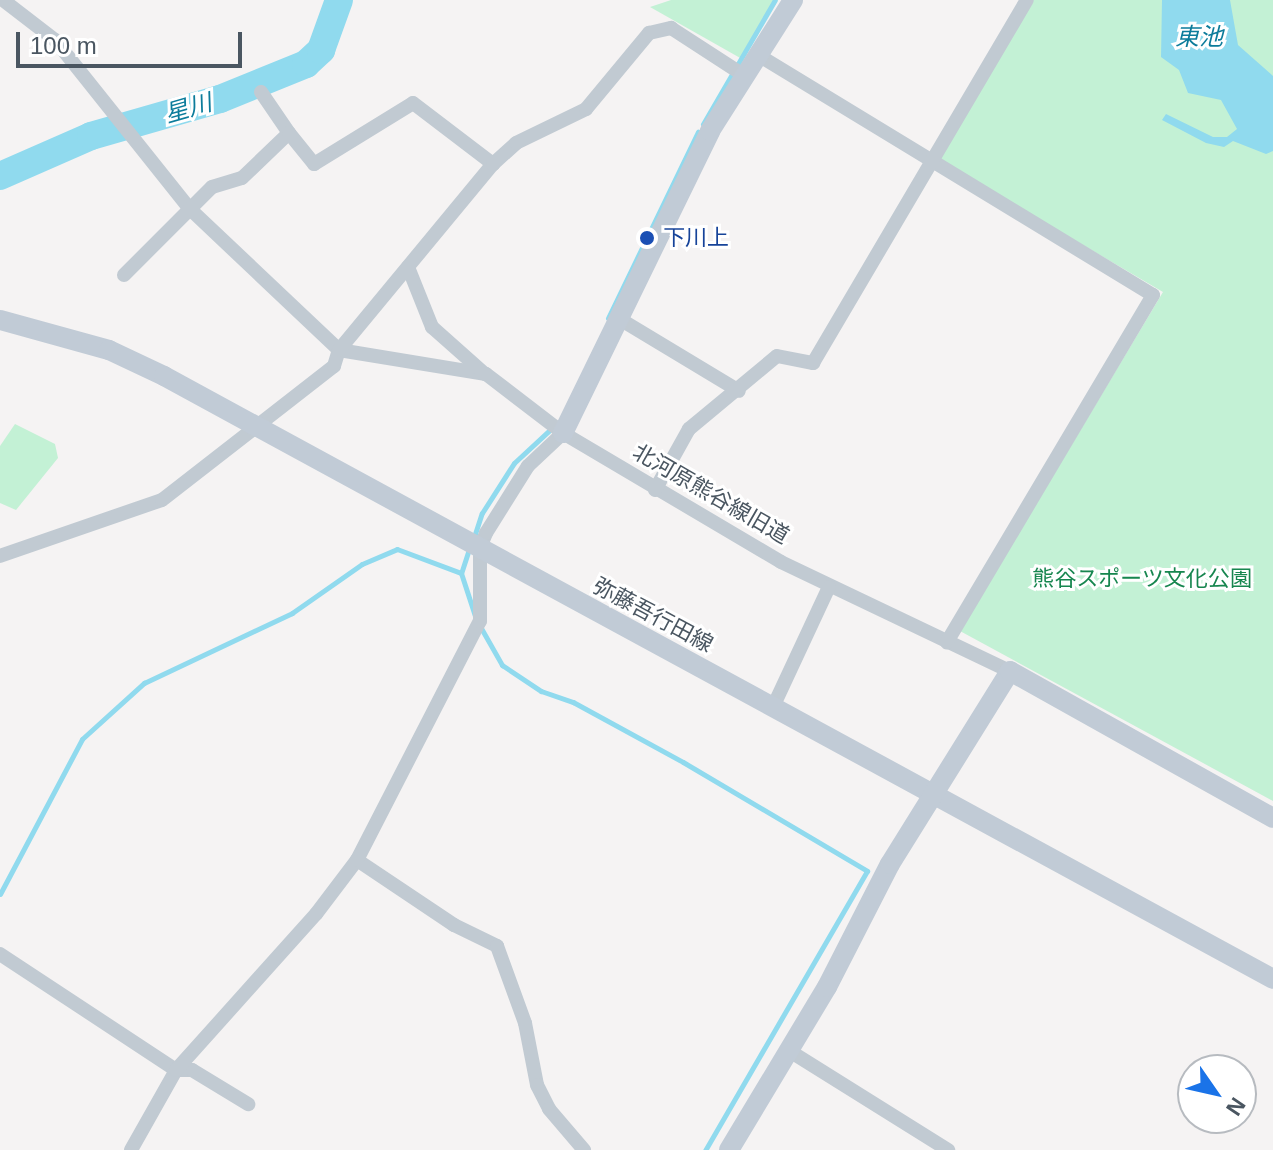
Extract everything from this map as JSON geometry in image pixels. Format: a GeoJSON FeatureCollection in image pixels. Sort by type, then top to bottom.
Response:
{"type":"FeatureCollection","features":[{"type":"Feature","properties":{"kind":"main road"},"geometry":{"type":"LineString","coordinates":[[563,433],[710,131],[793,0]]}},
{"type":"Feature","properties":{"kind":"main road","name":"弥藤吾行田線"},"geometry":{"type":"LineString","coordinates":[[0,320],[109,350],[255,426],[1273,979]]}},
{"type":"Feature","properties":{"kind":"main road"},"geometry":{"type":"LineString","coordinates":[[729,1150],[931,795],[1010,671]]}},
{"type":"Feature","properties":{"kind":"main road","name":"北河原熊谷線旧道"},"geometry":{"type":"LineString","coordinates":[[1010,671],[1273,818]]}},
{"type":"Feature","properties":{"kind":"street"},"geometry":{"type":"LineString","coordinates":[[3,0],[55,40],[190,209],[339,350],[486,374]]}},
{"type":"Feature","properties":{"kind":"street"},"geometry":{"type":"LineString","coordinates":[[655,490],[689,429],[739,391],[777,356],[813,363],[1027,0]]}},
{"type":"Feature","properties":{"kind":"street"},"geometry":{"type":"LineString","coordinates":[[0,556],[162,500],[334,366],[339,350],[493,164],[516,143],[586,109],[649,33],[671,28],[745,76]]}},
{"type":"Feature","properties":{"kind":"street"},"geometry":{"type":"LineString","coordinates":[[758,55],[1153,295],[947,642]]}},
{"type":"Feature","properties":{"kind":"street"},"geometry":{"type":"LineString","coordinates":[[261,92],[314,164],[413,103],[493,164]]}},
{"type":"Feature","properties":{"kind":"street"},"geometry":{"type":"LineString","coordinates":[[124,275],[212,187],[242,178],[289,133]]}},
{"type":"Feature","properties":{"kind":"street","name":"北河原熊谷線旧道"},"geometry":{"type":"LineString","coordinates":[[408,267],[432,327],[486,374],[563,433],[655,490],[829,587],[1010,671]]}},
{"type":"Feature","properties":{"kind":"street"},"geometry":{"type":"LineString","coordinates":[[618,318],[739,391]]}},
{"type":"Feature","properties":{"kind":"street"},"geometry":{"type":"LineString","coordinates":[[131,1150],[176,1070],[316,914],[357,860],[480,621],[480,548],[528,466],[563,433]]}},
{"type":"Feature","properties":{"kind":"street"},"geometry":{"type":"LineString","coordinates":[[773,707],[829,587]]}},
{"type":"Feature","properties":{"kind":"street"},"geometry":{"type":"LineString","coordinates":[[357,860],[454,925],[497,946],[525,1023],[537,1085],[549,1109],[584,1150]]}},
{"type":"Feature","properties":{"kind":"street"},"geometry":{"type":"LineString","coordinates":[[0,954],[176,1070],[192,1070],[248,1104]]}},
{"type":"Feature","properties":{"kind":"street"},"geometry":{"type":"LineString","coordinates":[[788,1050],[948,1150]]}},
{"type":"Feature","properties":{"kind":"green space"},"geometry":{"type":"Polygon","coordinates":[[[671,0],[778,0],[742,59],[650,7],[671,0]]]}},
{"type":"Feature","properties":{"kind":"green space","name":"熊谷スポーツ文化公園"},"geometry":{"type":"Polygon","coordinates":[[[1033,0],[1273,0],[1273,801],[960,631],[1163,292],[938,160],[1033,0]]]}},
{"type":"Feature","properties":{"kind":"green space"},"geometry":{"type":"Polygon","coordinates":[[[15,424],[55,444],[58,458],[16,510],[0,503],[0,446],[15,424]]]}},
{"type":"Feature","properties":{"kind":"water","name":"東池"},"geometry":{"type":"Polygon","coordinates":[[[1162,0],[1230,0],[1238,45],[1273,76],[1273,151],[1266,154],[1233,141],[1224,147],[1206,143],[1162,120],[1166,114],[1213,137],[1227,137],[1237,129],[1221,100],[1188,93],[1179,70],[1161,57],[1162,0]]]}},
{"type":"Feature","properties":{"kind":"waterway","name":"星川"},"geometry":{"type":"LineString","coordinates":[[0,176],[91,136],[220,99],[306,64],[321,50],[339,0]]}},
{"type":"Feature","properties":{"kind":"waterway"},"geometry":{"type":"LineString","coordinates":[[703,124],[775,0]]}},
{"type":"Feature","properties":{"kind":"waterway"},"geometry":{"type":"LineString","coordinates":[[608,318],[698,132]]}},
{"type":"Feature","properties":{"kind":"waterway"},"geometry":{"type":"LineString","coordinates":[[473,540],[482,513],[514,463],[554,426]]}},
{"type":"Feature","properties":{"kind":"waterway"},"geometry":{"type":"LineString","coordinates":[[0,894],[82,739],[144,683],[292,613],[362,564],[397,549],[461,573]]}},
{"type":"Feature","properties":{"kind":"waterway"},"geometry":{"type":"LineString","coordinates":[[469,549],[461,573],[476,619]]}},
{"type":"Feature","properties":{"kind":"waterway"},"geometry":{"type":"LineString","coordinates":[[481,628],[502,665],[541,691],[573,702],[683,762],[867,871],[705,1150]]}},
{"type":"Feature","properties":{"kind":"place","name":"下川上"},"geometry":{"type":"Point","coordinates":[647,238]}}]}
